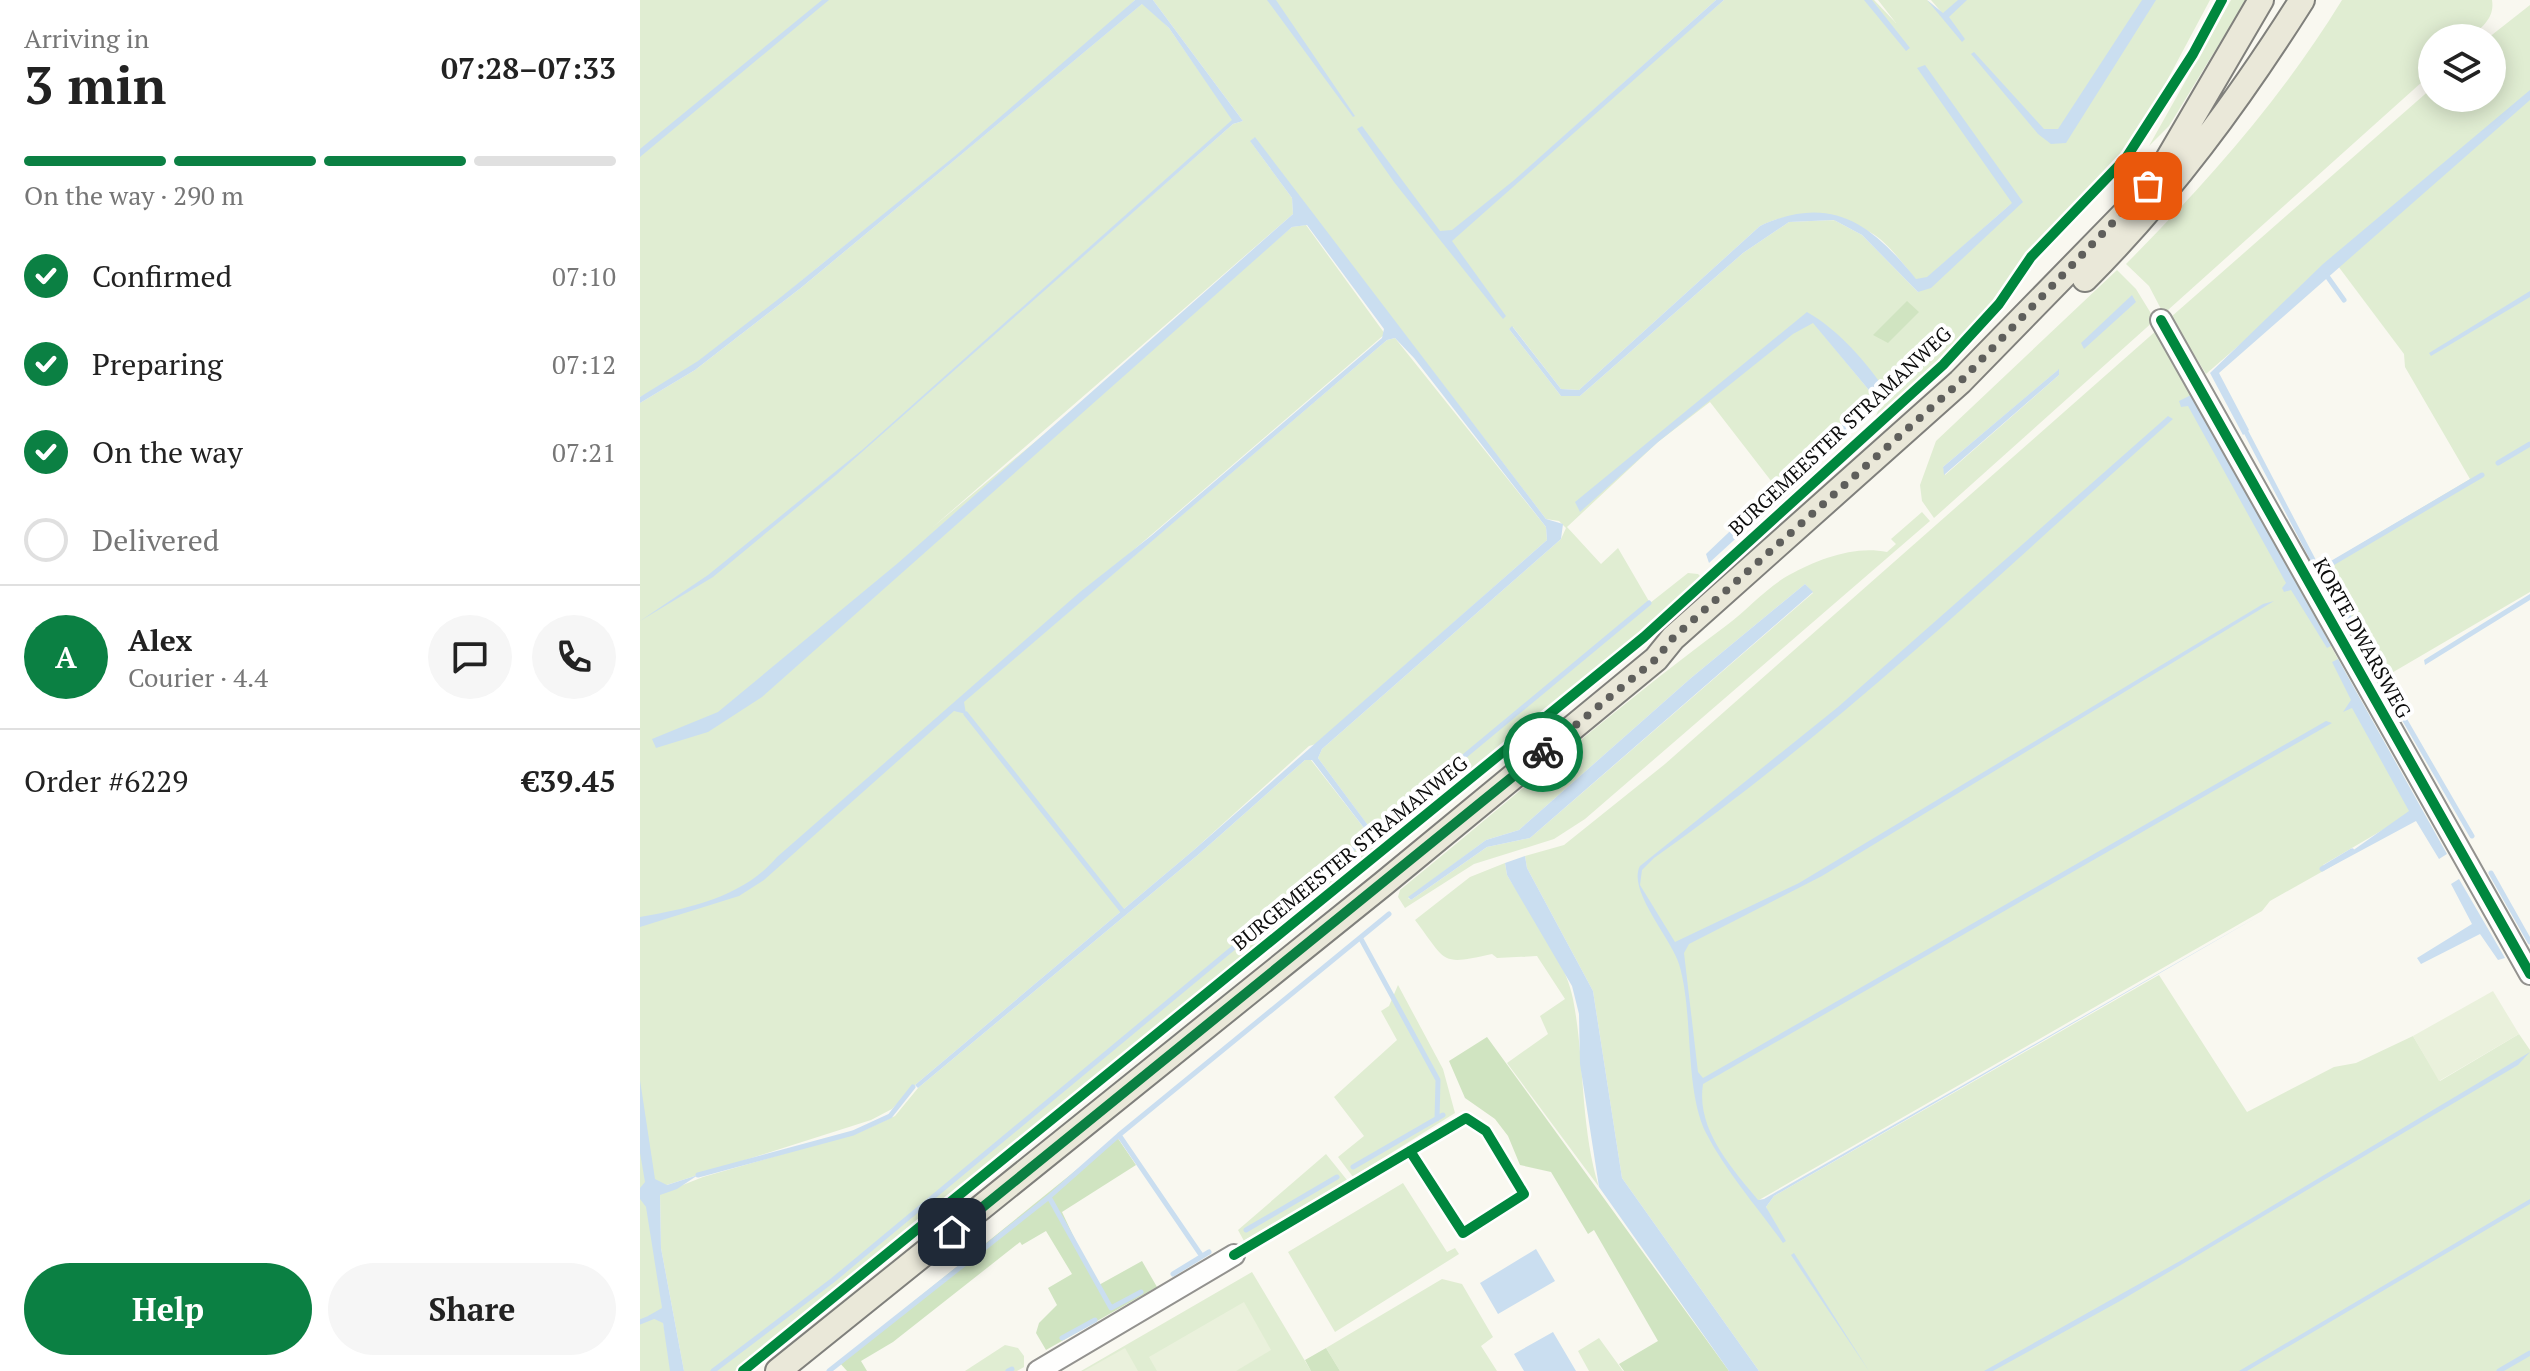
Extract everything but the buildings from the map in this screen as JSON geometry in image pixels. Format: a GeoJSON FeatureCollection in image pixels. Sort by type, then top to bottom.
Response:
{"type":"FeatureCollection","features":[{"type":"Feature","properties":{"kind":"main road","name":"BURGEMEESTER STRAMANWEG"},"geometry":{"type":"LineString","coordinates":[[778,1371],[1383,884],[1656,659],[1673,638],[1960,382],[2131,207],[2165,164],[2261,0]]}},
{"type":"Feature","properties":{"kind":"main road","name":"BURGEMEESTER STRAMANWEG"},"geometry":{"type":"LineString","coordinates":[[1656,659],[1683,647],[1918,439],[2134,230],[2211,136],[2257,73],[2302,0]]}},
{"type":"Feature","properties":{"kind":"street","name":"KORTE DWARSWEG"},"geometry":{"type":"LineString","coordinates":[[2161,320],[2530,974]]}},
{"type":"Feature","properties":{"kind":"street"},"geometry":{"type":"LineString","coordinates":[[1038,1371],[1234,1255]]}},
{"type":"Feature","properties":{"kind":"green space"},"geometry":{"type":"Polygon","coordinates":[[[640,0],[1135,0],[1019,104],[732,338],[685,372],[640,397],[640,0]]]}},
{"type":"Feature","properties":{"kind":"green space"},"geometry":{"type":"Polygon","coordinates":[[[1153,0],[1716,0],[1477,214],[1724,0],[1874,0],[1896,23],[1878,0],[1927,0],[1943,14],[1931,0],[2210,0],[2138,135],[2023,259],[1973,327],[1873,423],[1886,392],[1817,327],[1873,395],[1775,486],[1710,402],[1658,442],[1567,527],[1601,564],[1618,548],[1650,603],[1688,573],[1698,574],[1703,579],[1420,816],[736,1371],[684,1371],[661,1248],[660,1194],[703,1177],[860,1132],[895,1116],[918,1088],[1199,854],[1305,760],[1311,760],[1364,828],[1372,831],[1318,758],[1322,749],[1561,539],[1566,528],[1559,521],[1546,519],[1254,138],[1251,142],[1292,198],[1293,214],[933,527],[1292,227],[1306,225],[1385,334],[987,676],[990,679],[1387,340],[1395,338],[1546,527],[1547,540],[1195,849],[915,1085],[892,1109],[871,1120],[654,1189],[663,1322],[671,1366],[670,1371],[640,1371],[640,403],[695,370],[802,287],[1143,3],[1169,28],[1233,120],[929,391],[1233,124],[1243,121],[1153,0]],[[2012,203],[1927,278],[1916,280],[1876,236],[1854,225],[1834,220],[1862,235],[1918,292],[2012,203]],[[1790,217],[1760,226],[1579,390],[1561,389],[1513,327],[1509,329],[1561,396],[1580,396],[1743,253],[1789,222],[1833,220],[1790,217]]]}},
{"type":"Feature","properties":{"kind":"green space"},"geometry":{"type":"Polygon","coordinates":[[[2231,0],[2246,0],[2169,126],[2149,146],[2231,0]]]}},
{"type":"Feature","properties":{"kind":"green space"},"geometry":{"type":"Polygon","coordinates":[[[2342,0],[2492,0],[2492,12],[2485,24],[2418,24],[2418,86],[2168,310],[2161,309],[2149,286],[2126,264],[2242,138],[2342,0]]]}},
{"type":"Feature","properties":{"kind":"green space"},"geometry":{"type":"Polygon","coordinates":[[[2530,5],[2530,592],[2378,681],[2317,570],[2470,479],[2405,367],[2404,354],[2335,262],[2206,374],[2171,317],[2418,100],[2418,112],[2506,112],[2506,24],[2530,5]]]}},
{"type":"Feature","properties":{"kind":"green space"},"geometry":{"type":"Polygon","coordinates":[[[2117,270],[2136,289],[2155,320],[1934,518],[1922,501],[1920,485],[1936,441],[2117,270]],[[2058,370],[1943,467],[1945,475],[2059,375],[2058,370]]]}},
{"type":"Feature","properties":{"kind":"green space"},"geometry":{"type":"Polygon","coordinates":[[[1907,301],[1919,312],[1888,343],[1873,335],[1907,301]]]}},
{"type":"Feature","properties":{"kind":"green space"},"geometry":{"type":"Polygon","coordinates":[[[2157,330],[2420,808],[2323,865],[2325,870],[2270,901],[2262,911],[1759,1200],[1768,1213],[1766,1207],[1774,1196],[2159,975],[2247,1112],[2334,1067],[2356,1063],[2413,1036],[2440,1081],[2519,1034],[2530,1050],[2530,1371],[1759,1371],[1622,1178],[1593,991],[1527,868],[1525,856],[1564,845],[1665,764],[2157,330]]]}},
{"type":"Feature","properties":{"kind":"green space"},"geometry":{"type":"Polygon","coordinates":[[[1922,512],[1930,521],[1585,819],[1554,839],[1474,864],[1405,908],[1398,897],[1400,890],[1773,586],[1800,569],[1837,555],[1862,550],[1887,552],[1896,544],[1891,539],[1922,512]],[[1805,584],[1691,678],[1519,830],[1486,840],[1408,898],[1411,900],[1487,847],[1530,838],[1813,593],[1805,584]]]}},
{"type":"Feature","properties":{"kind":"green space"},"geometry":{"type":"Polygon","coordinates":[[[1505,863],[1507,875],[1555,952],[1569,984],[1577,1022],[1589,1141],[1599,1187],[1507,1063],[1548,1034],[1540,1016],[1565,999],[1537,956],[1497,958],[1492,954],[1453,960],[1439,952],[1415,920],[1470,877],[1505,863]]]}},
{"type":"Feature","properties":{"kind":"green space"},"geometry":{"type":"Polygon","coordinates":[[[1398,985],[1443,1069],[1455,1113],[1353,1177],[1338,1157],[1364,1136],[1334,1097],[1397,1040],[1381,1011],[1389,1006],[1398,985]]]}},
{"type":"Feature","properties":{"kind":"green space"},"geometry":{"type":"Polygon","coordinates":[[[2493,991],[2519,1034],[2439,1081],[2413,1036],[2493,991]]]}},
{"type":"Feature","properties":{"kind":"green space"},"geometry":{"type":"Polygon","coordinates":[[[1487,1037],[1729,1371],[1624,1371],[1619,1364],[1658,1341],[1594,1230],[1588,1234],[1551,1172],[1520,1165],[1508,1136],[1495,1119],[1465,1098],[1449,1061],[1487,1037]]]}},
{"type":"Feature","properties":{"kind":"green space"},"geometry":{"type":"Polygon","coordinates":[[[1117,1137],[1136,1165],[1062,1212],[1097,1286],[1142,1261],[1157,1287],[1046,1350],[1036,1333],[1039,1323],[1057,1305],[1048,1288],[1072,1274],[1046,1231],[1022,1245],[1020,1242],[893,1342],[861,1361],[867,1371],[847,1371],[839,1362],[1117,1137]]]}},
{"type":"Feature","properties":{"kind":"green space"},"geometry":{"type":"Polygon","coordinates":[[[1326,1154],[1347,1180],[1244,1241],[1238,1230],[1326,1154]]]}},
{"type":"Feature","properties":{"kind":"green space"},"geometry":{"type":"Polygon","coordinates":[[[1403,1183],[1447,1252],[1455,1248],[1459,1254],[1335,1332],[1288,1252],[1403,1183]]]}},
{"type":"Feature","properties":{"kind":"green space"},"geometry":{"type":"Polygon","coordinates":[[[1252,1272],[1311,1371],[1081,1371],[1252,1272]]]}},
{"type":"Feature","properties":{"kind":"green space"},"geometry":{"type":"Polygon","coordinates":[[[1442,1279],[1462,1284],[1493,1337],[1481,1346],[1497,1371],[1340,1371],[1326,1348],[1442,1279]]]}},
{"type":"Feature","properties":{"kind":"green space"},"geometry":{"type":"Polygon","coordinates":[[[1244,1302],[1271,1350],[1236,1371],[1157,1371],[1149,1357],[1244,1302]]]}},
{"type":"Feature","properties":{"kind":"green space"},"geometry":{"type":"Polygon","coordinates":[[[1599,1338],[1623,1371],[1589,1371],[1578,1351],[1599,1338]]]}},
{"type":"Feature","properties":{"kind":"green space"},"geometry":{"type":"Polygon","coordinates":[[[1005,1345],[1018,1348],[1024,1356],[1024,1367],[1017,1371],[965,1371],[1005,1345]]]}},
{"type":"Feature","properties":{"kind":"green space"},"geometry":{"type":"Polygon","coordinates":[[[1125,1348],[1138,1371],[1084,1371],[1125,1348]]]}},
{"type":"Feature","properties":{"kind":"green space"},"geometry":{"type":"Polygon","coordinates":[[[1326,1348],[1340,1371],[1311,1371],[1305,1360],[1326,1348]]]}},
{"type":"Feature","properties":{"kind":"water"},"geometry":{"type":"Polygon","coordinates":[[[822,0],[829,0],[640,157],[640,149],[822,0]]]}},
{"type":"Feature","properties":{"kind":"water"},"geometry":{"type":"Polygon","coordinates":[[[1135,0],[1153,0],[1243,121],[1233,124],[836,475],[713,577],[640,621],[708,575],[862,450],[1232,120],[1169,28],[1142,4],[802,287],[695,370],[640,403],[640,397],[698,361],[955,156],[1135,0]]]}},
{"type":"Feature","properties":{"kind":"water"},"geometry":{"type":"Polygon","coordinates":[[[1267,0],[1276,0],[1355,116],[1353,117],[1267,0]]]}},
{"type":"Feature","properties":{"kind":"water"},"geometry":{"type":"Polygon","coordinates":[[[1716,0],[1724,0],[1452,241],[1506,316],[1503,319],[1394,182],[1357,129],[1362,126],[1440,231],[1452,230],[1513,181],[1716,0]]]}},
{"type":"Feature","properties":{"kind":"water"},"geometry":{"type":"Polygon","coordinates":[[[1864,0],[1872,0],[1910,48],[1906,51],[1864,0]]]}},
{"type":"Feature","properties":{"kind":"water"},"geometry":{"type":"Polygon","coordinates":[[[1927,0],[1943,13],[1958,0],[1967,0],[1949,17],[1965,39],[1962,42],[1927,0]]]}},
{"type":"Feature","properties":{"kind":"water"},"geometry":{"type":"Polygon","coordinates":[[[2142,0],[2156,0],[2066,143],[2051,144],[2038,134],[1971,54],[1974,52],[2044,129],[2058,129],[2142,0]]]}},
{"type":"Feature","properties":{"kind":"water"},"geometry":{"type":"Polygon","coordinates":[[[1925,65],[2023,202],[1931,288],[1918,292],[1862,235],[1834,220],[1789,222],[1743,253],[1580,396],[1561,396],[1509,329],[1512,326],[1561,389],[1579,390],[1760,226],[1808,213],[1829,214],[1866,229],[1916,279],[1927,277],[2012,203],[1917,68],[1925,65]]]}},
{"type":"Feature","properties":{"kind":"water"},"geometry":{"type":"Polygon","coordinates":[[[2530,90],[2530,100],[2219,373],[2249,430],[2243,435],[2210,373],[2323,264],[2530,90]]]}},
{"type":"Feature","properties":{"kind":"water"},"geometry":{"type":"Polygon","coordinates":[[[1255,137],[1546,519],[1563,524],[1561,539],[1322,749],[1318,758],[1373,832],[1364,828],[1312,760],[1305,760],[1199,854],[918,1088],[915,1085],[1195,849],[1547,540],[1546,527],[1414,358],[1395,338],[1387,340],[964,702],[966,714],[954,711],[764,880],[739,896],[640,927],[640,917],[714,899],[763,871],[1080,592],[1151,536],[1382,338],[1384,329],[1307,225],[1292,227],[762,697],[708,732],[656,748],[652,739],[718,712],[898,563],[1293,214],[1292,198],[1250,141],[1255,137]]]}},
{"type":"Feature","properties":{"kind":"water"},"geometry":{"type":"Polygon","coordinates":[[[2530,291],[2530,297],[2431,356],[2429,353],[2530,291]]]}},
{"type":"Feature","properties":{"kind":"water"},"geometry":{"type":"Polygon","coordinates":[[[2132,295],[2136,302],[2084,349],[2081,343],[2132,295]]]}},
{"type":"Feature","properties":{"kind":"water"},"geometry":{"type":"Polygon","coordinates":[[[1807,312],[1841,337],[1861,358],[1887,392],[1885,402],[1709,563],[1706,554],[1873,395],[1813,323],[1793,334],[1658,442],[1580,512],[1575,502],[1807,312]]]}},
{"type":"Feature","properties":{"kind":"water"},"geometry":{"type":"Polygon","coordinates":[[[2059,369],[2059,375],[1944,475],[1943,467],[2059,369]]]}},
{"type":"Feature","properties":{"kind":"water"},"geometry":{"type":"Polygon","coordinates":[[[2191,395],[2331,646],[2327,648],[2291,590],[2284,592],[2282,588],[2286,583],[2188,406],[2181,407],[2179,401],[2191,395]]]}},
{"type":"Feature","properties":{"kind":"water"},"geometry":{"type":"Polygon","coordinates":[[[2168,416],[2173,419],[1855,702],[1654,858],[1642,870],[1640,885],[1675,942],[1799,883],[2263,604],[2274,601],[1822,876],[1689,944],[1684,953],[1698,1072],[1703,1078],[2326,721],[2332,723],[1703,1084],[1702,1101],[1710,1132],[1737,1174],[1758,1200],[1764,1199],[2264,913],[1774,1196],[1766,1207],[1786,1241],[1783,1243],[1723,1162],[1699,1115],[1684,984],[1674,953],[1639,888],[1640,866],[1838,707],[2168,416]]]}},
{"type":"Feature","properties":{"kind":"water"},"geometry":{"type":"Polygon","coordinates":[[[1805,584],[1813,592],[1530,838],[1487,847],[1411,900],[1408,897],[1486,840],[1519,830],[1691,678],[1805,584]]]}},
{"type":"Feature","properties":{"kind":"water"},"geometry":{"type":"Polygon","coordinates":[[[2530,594],[2530,600],[2425,665],[2424,660],[2530,594]]]}},
{"type":"Feature","properties":{"kind":"water"},"geometry":{"type":"Polygon","coordinates":[[[2338,659],[2447,854],[2439,859],[2416,821],[2325,870],[2409,811],[2352,708],[2343,712],[2351,700],[2332,662],[2338,659]]]}},
{"type":"Feature","properties":{"kind":"water"},"geometry":{"type":"Polygon","coordinates":[[[1525,856],[1527,868],[1593,991],[1622,1178],[1759,1371],[1729,1371],[1599,1187],[1580,1064],[1579,1014],[1572,986],[1507,875],[1505,863],[1525,856]]]}},
{"type":"Feature","properties":{"kind":"water"},"geometry":{"type":"Polygon","coordinates":[[[2459,879],[2505,958],[2498,960],[2480,934],[2421,964],[2417,958],[2472,924],[2451,884],[2459,879]]]}},
{"type":"Feature","properties":{"kind":"water"},"geometry":{"type":"Polygon","coordinates":[[[2530,1052],[2518,1065],[2120,1301],[1993,1371],[1984,1371],[2180,1261],[2530,1052]]]}},
{"type":"Feature","properties":{"kind":"water"},"geometry":{"type":"Polygon","coordinates":[[[640,1080],[655,1179],[667,1185],[698,1175],[677,1189],[660,1195],[661,1248],[684,1371],[670,1371],[663,1323],[648,1316],[662,1308],[646,1207],[640,1199],[640,1188],[645,1182],[640,1153],[640,1080]]]}},
{"type":"Feature","properties":{"kind":"water"},"geometry":{"type":"Polygon","coordinates":[[[2530,1199],[2530,1204],[2247,1371],[2239,1371],[2530,1199]]]}},
{"type":"Feature","properties":{"kind":"water"},"geometry":{"type":"Polygon","coordinates":[[[1536,1249],[1555,1281],[1498,1314],[1480,1283],[1536,1249]]]}},
{"type":"Feature","properties":{"kind":"water"},"geometry":{"type":"Polygon","coordinates":[[[1794,1253],[1869,1371],[1791,1255],[1794,1253]]]}},
{"type":"Feature","properties":{"kind":"water"},"geometry":{"type":"Polygon","coordinates":[[[1553,1332],[1576,1371],[1524,1371],[1514,1354],[1553,1332]]]}},
{"type":"Feature","properties":{"kind":"waterway"},"geometry":{"type":"LineString","coordinates":[[2327,276],[2344,300]]}},
{"type":"Feature","properties":{"kind":"waterway"},"geometry":{"type":"LineString","coordinates":[[2246,432],[2322,577],[2472,836]]}},
{"type":"Feature","properties":{"kind":"waterway"},"geometry":{"type":"LineString","coordinates":[[2498,463],[2530,444]]}},
{"type":"Feature","properties":{"kind":"waterway"},"geometry":{"type":"LineString","coordinates":[[2352,623],[2324,568],[2482,475]]}},
{"type":"Feature","properties":{"kind":"waterway"},"geometry":{"type":"LineString","coordinates":[[713,1371],[833,1280],[1649,603]]}},
{"type":"Feature","properties":{"kind":"waterway"},"geometry":{"type":"LineString","coordinates":[[966,714],[1124,913]]}},
{"type":"Feature","properties":{"kind":"waterway"},"geometry":{"type":"LineString","coordinates":[[2322,869],[2352,851]]}},
{"type":"Feature","properties":{"kind":"waterway"},"geometry":{"type":"LineString","coordinates":[[2491,873],[2530,942]]}},
{"type":"Feature","properties":{"kind":"waterway"},"geometry":{"type":"LineString","coordinates":[[829,1371],[1049,1197],[1119,1135],[1389,914]]}},
{"type":"Feature","properties":{"kind":"waterway"},"geometry":{"type":"LineString","coordinates":[[1361,939],[1438,1080],[1437,1119]]}},
{"type":"Feature","properties":{"kind":"waterway"},"geometry":{"type":"LineString","coordinates":[[698,1175],[853,1133],[890,1116],[913,1087]]}},
{"type":"Feature","properties":{"kind":"waterway"},"geometry":{"type":"LineString","coordinates":[[1353,1167],[1443,1115]]}},
{"type":"Feature","properties":{"kind":"waterway"},"geometry":{"type":"LineString","coordinates":[[1119,1135],[1201,1255]]}},
{"type":"Feature","properties":{"kind":"waterway"},"geometry":{"type":"LineString","coordinates":[[1246,1230],[1337,1177]]}},
{"type":"Feature","properties":{"kind":"waterway"},"geometry":{"type":"LineString","coordinates":[[1049,1197],[1111,1308],[1141,1292]]}},
{"type":"Feature","properties":{"kind":"waterway"},"geometry":{"type":"LineString","coordinates":[[1173,1274],[1209,1252]]}},
{"type":"Feature","properties":{"kind":"waterway"},"geometry":{"type":"LineString","coordinates":[[640,1322],[655,1316]]}},
{"type":"Feature","properties":{"kind":"waterway"},"geometry":{"type":"LineString","coordinates":[[1062,1338],[1095,1320]]}},
{"type":"Feature","properties":{"kind":"waterway"},"geometry":{"type":"LineString","coordinates":[[2499,1371],[2530,1353]]}},
{"type":"Feature","properties":{"kind":"waterway"},"geometry":{"type":"LineString","coordinates":[[1008,1371],[1012,1369]]}},
{"type":"Feature","properties":{"kind":"cycle path"},"geometry":{"type":"LineString","coordinates":[[743,1371],[1644,637],[1943,365],[1999,304],[2031,257],[2126,158],[2193,54],[2222,0]]}},
{"type":"Feature","properties":{"kind":"cycle path"},"geometry":{"type":"LineString","coordinates":[[2161,320],[2530,974]]}},
{"type":"Feature","properties":{"kind":"cycle path"},"geometry":{"type":"LineString","coordinates":[[1234,1255],[1466,1118],[1486,1131],[1524,1194],[1463,1233],[1410,1151]]}},
{"type":"Feature","properties":{"kind":"way so far"},"geometry":{"type":"LineString","coordinates":[[1543,752],[1656,659],[1673,638],[1960,382],[2043,300],[2148,186]]}},
{"type":"Feature","properties":{"kind":"route"},"geometry":{"type":"LineString","coordinates":[[952,1232],[1543,752]]}}]}
